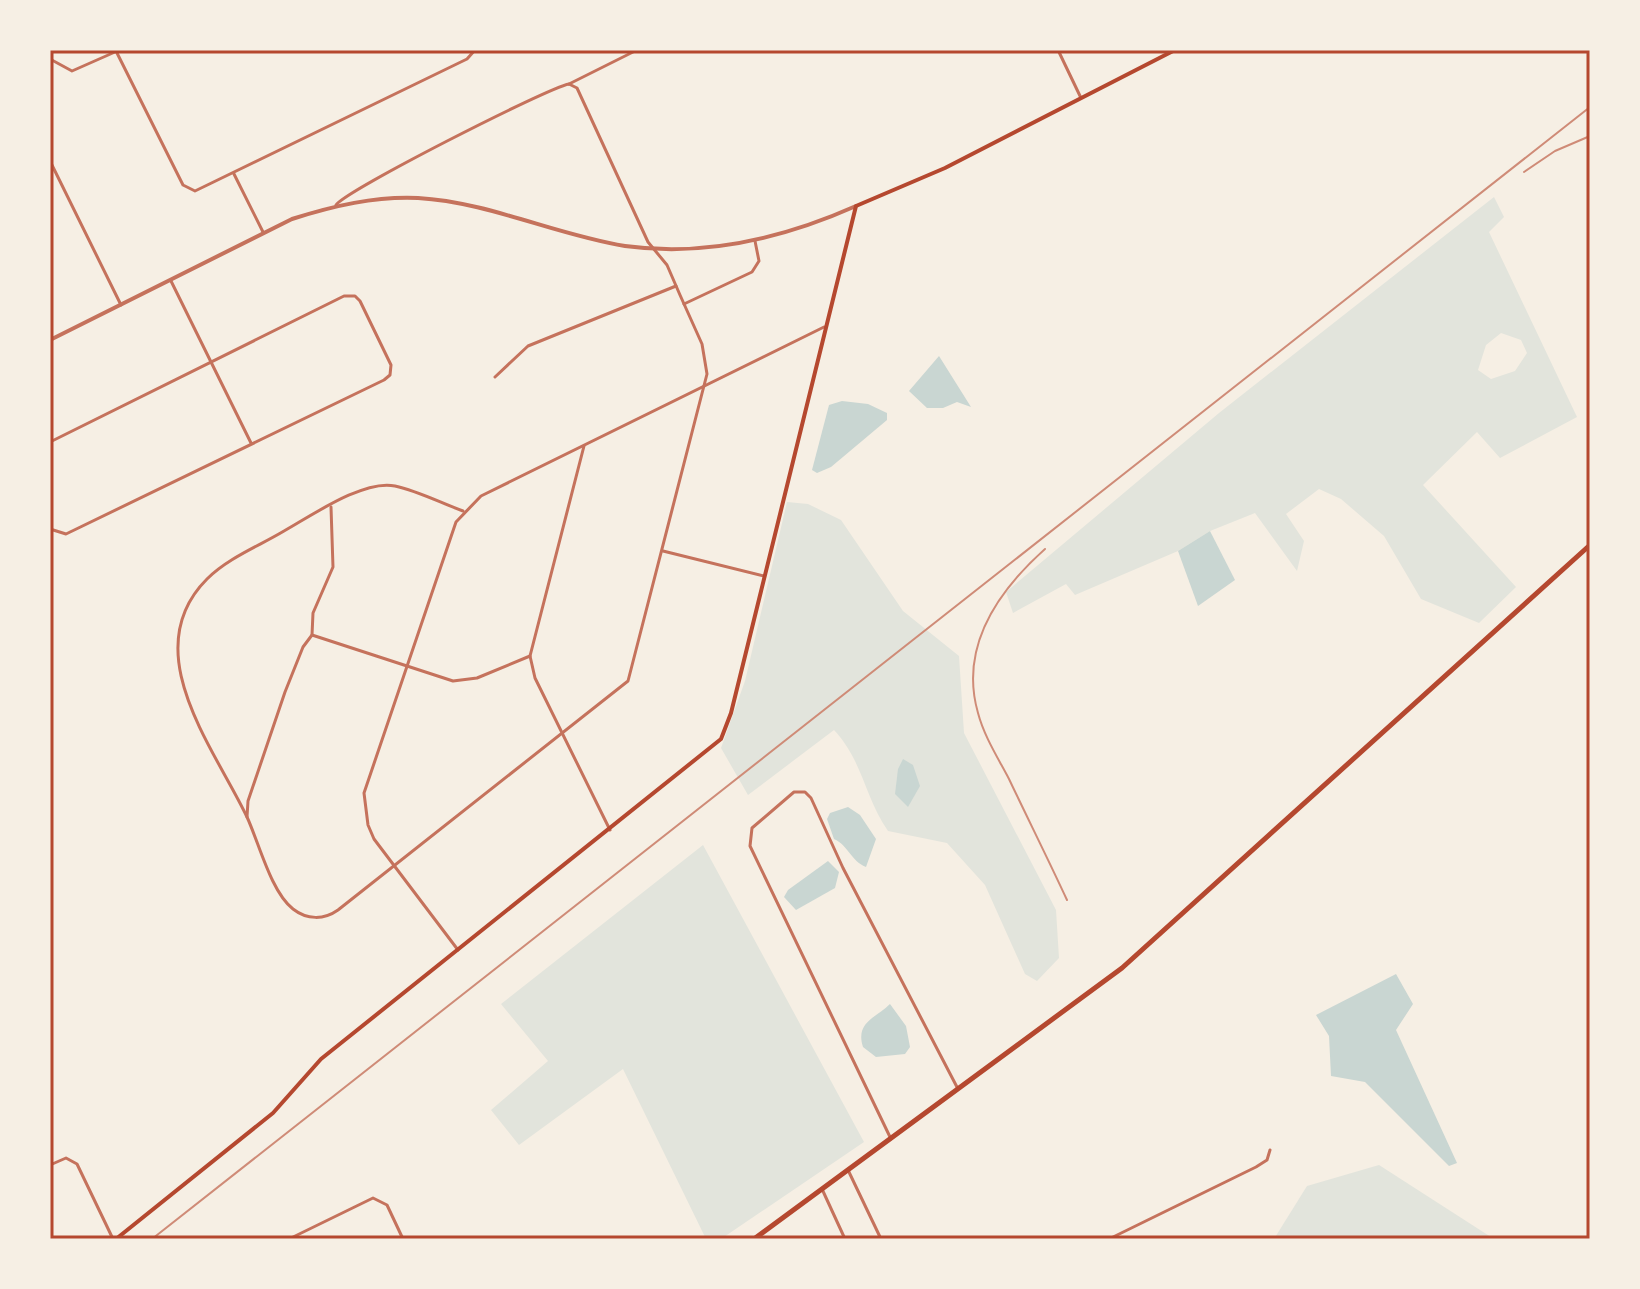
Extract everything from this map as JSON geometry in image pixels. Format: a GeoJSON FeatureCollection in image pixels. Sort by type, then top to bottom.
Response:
{"type":"FeatureCollection","features":[{"type":"Feature","properties":{"kind":"main road"},"geometry":{"type":"LineString","coordinates":[[114,1239],[257,1127],[321,1059],[721,739],[817,372],[825,327],[856,206],[945,168],[1175,50]]}},
{"type":"Feature","properties":{"kind":"main road"},"geometry":{"type":"LineString","coordinates":[[754,1239],[1098,987],[1163,933],[1590,545]]}},
{"type":"Feature","properties":{"kind":"street"},"geometry":{"type":"LineString","coordinates":[[50,59],[72,71],[117,50],[183,185],[190,190],[201,189],[234,174],[467,59],[475,50]]}},
{"type":"Feature","properties":{"kind":"street"},"geometry":{"type":"LineString","coordinates":[[335,206],[346,195],[398,167],[637,50]]}},
{"type":"Feature","properties":{"kind":"street"},"geometry":{"type":"LineString","coordinates":[[1058,50],[1081,98]]}},
{"type":"Feature","properties":{"kind":"street"},"geometry":{"type":"LineString","coordinates":[[463,511],[384,485],[360,490],[220,568],[198,589],[181,625],[178,662],[183,686],[219,769],[247,817],[254,838],[289,905],[304,915],[332,914],[628,681],[705,386],[702,344],[656,248],[648,242],[577,88],[569,84]]}},
{"type":"Feature","properties":{"kind":"street"},"geometry":{"type":"LineString","coordinates":[[50,161],[121,305]]}},
{"type":"Feature","properties":{"kind":"street"},"geometry":{"type":"LineString","coordinates":[[234,174],[263,232]]}},
{"type":"Feature","properties":{"kind":"street"},"geometry":{"type":"LineString","coordinates":[[50,340],[263,232],[335,206],[382,199],[438,200],[624,245],[694,248],[755,241],[796,230],[856,206]]}},
{"type":"Feature","properties":{"kind":"street"},"geometry":{"type":"LineString","coordinates":[[684,304],[752,272],[759,261],[755,241]]}},
{"type":"Feature","properties":{"kind":"street"},"geometry":{"type":"LineString","coordinates":[[171,281],[251,443]]}},
{"type":"Feature","properties":{"kind":"street"},"geometry":{"type":"LineString","coordinates":[[495,377],[528,346],[676,286]]}},
{"type":"Feature","properties":{"kind":"street"},"geometry":{"type":"LineString","coordinates":[[50,442],[344,296],[352,295],[360,301],[391,370],[384,380],[66,534],[50,529]]}},
{"type":"Feature","properties":{"kind":"street"},"geometry":{"type":"LineString","coordinates":[[458,950],[393,867],[368,825],[364,793],[434,580],[463,511],[481,496],[825,327]]}},
{"type":"Feature","properties":{"kind":"street"},"geometry":{"type":"LineString","coordinates":[[584,446],[530,656],[535,678],[610,830]]}},
{"type":"Feature","properties":{"kind":"street"},"geometry":{"type":"LineString","coordinates":[[247,817],[248,801],[285,692],[303,647],[312,635],[313,613],[335,558],[331,506]]}},
{"type":"Feature","properties":{"kind":"street"},"geometry":{"type":"LineString","coordinates":[[663,551],[764,576]]}},
{"type":"Feature","properties":{"kind":"street"},"geometry":{"type":"LineString","coordinates":[[312,635],[442,680],[465,681],[530,656]]}},
{"type":"Feature","properties":{"kind":"street"},"geometry":{"type":"LineString","coordinates":[[891,1139],[750,846],[752,828],[794,792],[805,792],[811,798],[843,868],[959,1090]]}},
{"type":"Feature","properties":{"kind":"street"},"geometry":{"type":"LineString","coordinates":[[1109,1239],[1256,1167],[1267,1160],[1270,1150]]}},
{"type":"Feature","properties":{"kind":"street"},"geometry":{"type":"LineString","coordinates":[[50,1165],[66,1158],[77,1164],[114,1239]]}},
{"type":"Feature","properties":{"kind":"street"},"geometry":{"type":"LineString","coordinates":[[848,1170],[881,1239]]}},
{"type":"Feature","properties":{"kind":"street"},"geometry":{"type":"LineString","coordinates":[[822,1189],[845,1239]]}},
{"type":"Feature","properties":{"kind":"street"},"geometry":{"type":"LineString","coordinates":[[289,1239],[373,1198],[383,1201],[403,1239]]}},
{"type":"Feature","properties":{"kind":"shaded area"},"geometry":{"type":"Polygon","coordinates":[[[1494,197],[1504,217],[1489,232],[1577,417],[1500,458],[1477,432],[1423,485],[1516,587],[1479,623],[1421,599],[1384,536],[1341,499],[1319,489],[1286,514],[1304,541],[1297,571],[1255,513],[1210,531],[1178,551],[1075,595],[1066,584],[1013,613],[1006,592],[1219,413],[1494,197]],[[1501,333],[1486,345],[1478,370],[1491,379],[1515,371],[1527,353],[1521,340],[1501,333]]]}},
{"type":"Feature","properties":{"kind":"shaded area"},"geometry":{"type":"Polygon","coordinates":[[[939,356],[971,407],[957,402],[943,408],[927,408],[909,391],[939,356]]]}},
{"type":"Feature","properties":{"kind":"shaded area"},"geometry":{"type":"Polygon","coordinates":[[[842,401],[868,404],[887,413],[887,420],[831,467],[817,473],[812,470],[829,405],[842,401]]]}},
{"type":"Feature","properties":{"kind":"shaded area"},"geometry":{"type":"Polygon","coordinates":[[[787,502],[808,504],[841,520],[903,611],[959,656],[964,733],[1056,910],[1059,958],[1037,981],[1025,974],[985,885],[947,843],[888,831],[858,766],[834,730],[748,795],[721,748],[745,681],[787,502]]]}},
{"type":"Feature","properties":{"kind":"shaded area"},"geometry":{"type":"Polygon","coordinates":[[[1210,531],[1235,580],[1198,606],[1178,551],[1210,531]]]}},
{"type":"Feature","properties":{"kind":"shaded area"},"geometry":{"type":"Polygon","coordinates":[[[903,759],[913,765],[920,786],[908,807],[895,794],[898,769],[903,759]]]}},
{"type":"Feature","properties":{"kind":"shaded area"},"geometry":{"type":"Polygon","coordinates":[[[848,807],[860,815],[876,839],[866,867],[834,839],[827,819],[830,813],[848,807]]]}},
{"type":"Feature","properties":{"kind":"shaded area"},"geometry":{"type":"Polygon","coordinates":[[[703,845],[864,1142],[721,1239],[706,1239],[623,1069],[519,1145],[491,1110],[548,1061],[501,1004],[703,845]]]}},
{"type":"Feature","properties":{"kind":"shaded area"},"geometry":{"type":"Polygon","coordinates":[[[828,861],[839,872],[835,888],[796,910],[784,897],[788,890],[828,861]]]}},
{"type":"Feature","properties":{"kind":"shaded area"},"geometry":{"type":"Polygon","coordinates":[[[1396,974],[1413,1004],[1396,1030],[1457,1163],[1449,1166],[1365,1082],[1331,1076],[1329,1036],[1316,1015],[1396,974]]]}},
{"type":"Feature","properties":{"kind":"shaded area"},"geometry":{"type":"Polygon","coordinates":[[[890,1004],[906,1026],[910,1047],[905,1054],[876,1057],[863,1047],[862,1032],[868,1021],[890,1004]]]}},
{"type":"Feature","properties":{"kind":"shaded area"},"geometry":{"type":"Polygon","coordinates":[[[1379,1165],[1494,1239],[1274,1239],[1307,1186],[1379,1165]]]}},
{"type":"Feature","properties":{"kind":"railway"},"geometry":{"type":"LineString","coordinates":[[152,1239],[1590,107]]}},
{"type":"Feature","properties":{"kind":"railway"},"geometry":{"type":"LineString","coordinates":[[1524,172],[1555,151],[1590,136]]}},
{"type":"Feature","properties":{"kind":"railway"},"geometry":{"type":"LineString","coordinates":[[1045,549],[1012,583],[987,622],[978,643],[973,689],[984,730],[1067,900]]}}]}
